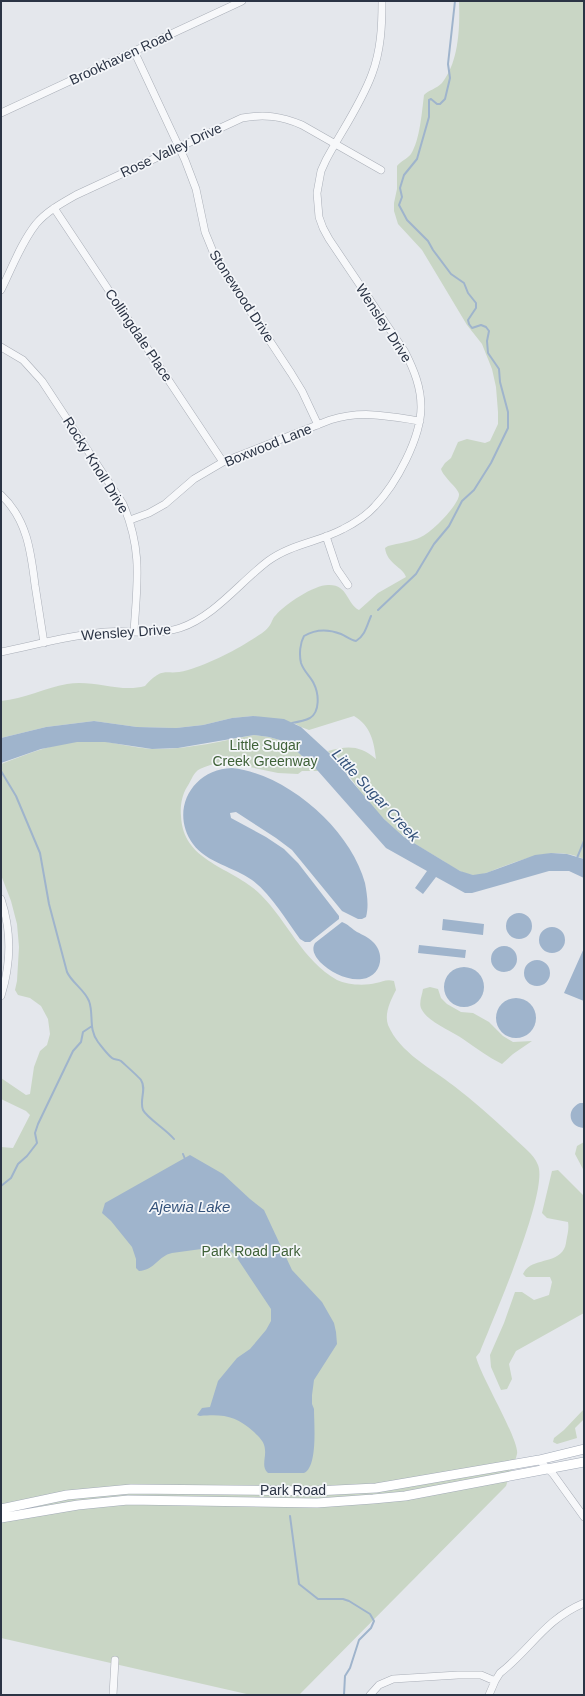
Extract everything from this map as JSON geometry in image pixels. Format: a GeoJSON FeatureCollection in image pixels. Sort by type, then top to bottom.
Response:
{"type":"FeatureCollection","features":[{"type":"Feature","properties":{"kind":"main road","name":"Park Road"},"geometry":{"type":"LineString","coordinates":[[1,1509],[67,1495],[131,1489],[322,1491],[376,1488],[539,1460],[584,1450]]}},
{"type":"Feature","properties":{"kind":"main road","name":"Park Road"},"geometry":{"type":"LineString","coordinates":[[1,1518],[78,1505],[128,1500],[316,1503],[405,1496],[584,1462]]}},
{"type":"Feature","properties":{"kind":"street","name":"Brookhaven Road"},"geometry":{"type":"LineString","coordinates":[[1,113],[242,1]]}},
{"type":"Feature","properties":{"kind":"street","name":"Wensley Drive"},"geometry":{"type":"LineString","coordinates":[[1,652],[104,632],[166,631],[192,623],[213,609],[268,561],[294,546],[343,529],[368,513],[379,501],[409,453],[417,434],[420,421],[420,392],[413,367],[405,352],[329,239],[319,217],[317,205],[318,182],[321,171],[372,74],[380,40],[382,1]]}},
{"type":"Feature","properties":{"kind":"street","name":"Stonewood Drive"},"geometry":{"type":"LineString","coordinates":[[134,51],[179,147],[196,189],[205,232],[216,260],[291,372],[318,425]]}},
{"type":"Feature","properties":{"kind":"street","name":"Rose Valley Drive"},"geometry":{"type":"LineString","coordinates":[[1,290],[28,235],[36,224],[54,208],[76,195],[242,118],[266,116],[283,118],[302,125],[381,170]]}},
{"type":"Feature","properties":{"kind":"street","name":"Collingdale Place"},"geometry":{"type":"LineString","coordinates":[[54,208],[223,462]]}},
{"type":"Feature","properties":{"kind":"street","name":"Rocky Knoll Drive"},"geometry":{"type":"LineString","coordinates":[[1,347],[23,360],[42,382],[118,497],[130,520],[137,550],[138,566],[134,632]]}},
{"type":"Feature","properties":{"kind":"street","name":"Boxwood Lane"},"geometry":{"type":"LineString","coordinates":[[130,520],[160,507],[194,479],[223,462],[343,416],[357,413],[380,414],[420,421]]}},
{"type":"Feature","properties":{"kind":"street"},"geometry":{"type":"LineString","coordinates":[[1,495],[12,506],[19,517],[28,541],[44,643]]}},
{"type":"Feature","properties":{"kind":"street"},"geometry":{"type":"LineString","coordinates":[[326,536],[337,569],[348,585]]}},
{"type":"Feature","properties":{"kind":"street"},"geometry":{"type":"LineString","coordinates":[[1,899],[8,923],[10,942],[9,965],[3,982],[1,996]]}},
{"type":"Feature","properties":{"kind":"street"},"geometry":{"type":"LineString","coordinates":[[539,1460],[548,1468],[584,1517]]}},
{"type":"Feature","properties":{"kind":"street"},"geometry":{"type":"LineString","coordinates":[[489,1695],[500,1673],[552,1622],[563,1613],[584,1603]]}},
{"type":"Feature","properties":{"kind":"street"},"geometry":{"type":"LineString","coordinates":[[113,1695],[115,1660]]}},
{"type":"Feature","properties":{"kind":"street"},"geometry":{"type":"LineString","coordinates":[[370,1695],[379,1685],[393,1680],[458,1674],[484,1675],[495,1681]]}},
{"type":"Feature","properties":{"kind":"green space"},"geometry":{"type":"Polygon","coordinates":[[[459,1],[584,1],[584,859],[573,855],[552,853],[531,857],[480,875],[464,873],[456,869],[403,836],[376,811],[362,794],[328,751],[342,748],[359,749],[370,754],[376,759],[371,735],[360,720],[354,716],[309,730],[294,723],[253,716],[232,718],[203,725],[176,728],[137,727],[94,721],[46,727],[1,738],[1,701],[18,698],[67,684],[87,683],[126,688],[145,686],[161,673],[188,670],[223,656],[241,646],[266,630],[273,618],[286,606],[315,588],[328,585],[339,588],[343,591],[351,603],[359,610],[378,593],[406,577],[402,570],[389,558],[385,548],[413,540],[426,534],[444,518],[455,504],[459,494],[441,469],[451,458],[458,442],[467,439],[485,443],[490,441],[498,424],[496,387],[492,369],[482,344],[467,325],[422,250],[398,224],[394,211],[394,203],[397,189],[397,166],[411,154],[417,141],[424,95],[442,83],[448,75],[452,65],[459,33],[459,1]]]}},
{"type":"Feature","properties":{"kind":"green space","name":"Park Road Park"},"geometry":{"type":"Polygon","coordinates":[[[254,735],[287,742],[318,771],[302,771],[298,774],[278,773],[226,762],[199,769],[194,774],[185,790],[181,805],[181,816],[184,832],[191,844],[200,854],[212,863],[250,885],[261,895],[314,962],[325,972],[337,980],[351,984],[361,985],[387,980],[394,981],[396,990],[387,1016],[388,1025],[393,1035],[408,1052],[470,1098],[528,1150],[538,1165],[539,1180],[528,1228],[518,1257],[480,1352],[476,1357],[513,1436],[516,1447],[516,1458],[506,1486],[299,1695],[251,1695],[1,1638],[1,1147],[13,1148],[30,1115],[26,1111],[1,1099],[1,1078],[26,1095],[30,1094],[34,1067],[40,1051],[47,1045],[50,1034],[48,1019],[41,1006],[30,998],[18,995],[15,990],[19,947],[17,924],[11,901],[1,875],[1,764],[46,748],[80,741],[100,741],[152,749],[165,749],[203,745],[254,735]]]}},
{"type":"Feature","properties":{"kind":"green space"},"geometry":{"type":"Polygon","coordinates":[[[430,987],[438,989],[441,998],[447,1004],[461,1012],[473,1013],[489,1022],[503,1036],[513,1042],[532,1041],[513,1054],[502,1064],[435,1022],[425,1014],[420,1005],[423,989],[430,987]]]}},
{"type":"Feature","properties":{"kind":"green space"},"geometry":{"type":"Polygon","coordinates":[[[584,1142],[584,1171],[575,1154],[577,1146],[584,1142]]]}},
{"type":"Feature","properties":{"kind":"green space"},"geometry":{"type":"Polygon","coordinates":[[[558,1170],[584,1196],[584,1313],[516,1351],[509,1364],[512,1379],[507,1389],[501,1390],[491,1367],[490,1355],[504,1323],[515,1292],[522,1292],[534,1300],[549,1295],[552,1282],[550,1277],[526,1277],[523,1274],[532,1265],[560,1254],[566,1245],[568,1222],[547,1218],[542,1213],[552,1171],[558,1170]]]}},
{"type":"Feature","properties":{"kind":"green space"},"geometry":{"type":"Polygon","coordinates":[[[584,1409],[584,1419],[575,1428],[577,1438],[557,1444],[553,1442],[554,1438],[584,1409]]]}},
{"type":"Feature","properties":{"kind":"water"},"geometry":{"type":"Polygon","coordinates":[[[253,716],[284,719],[301,727],[340,763],[349,778],[384,819],[404,837],[460,871],[473,875],[486,873],[535,855],[551,853],[567,854],[584,859],[584,878],[569,871],[549,871],[472,893],[465,893],[436,877],[423,894],[415,888],[427,871],[386,848],[318,771],[287,742],[269,737],[254,735],[178,748],[152,749],[105,742],[77,742],[41,749],[1,763],[1,738],[46,727],[94,721],[137,727],[176,728],[203,725],[232,718],[253,716]]]}},
{"type":"Feature","properties":{"kind":"water"},"geometry":{"type":"Polygon","coordinates":[[[232,768],[253,772],[274,781],[295,793],[332,825],[358,863],[365,883],[368,904],[366,917],[358,919],[342,911],[292,850],[236,812],[230,813],[231,818],[266,837],[284,849],[298,863],[339,916],[339,919],[310,942],[305,942],[300,939],[266,892],[252,880],[206,856],[193,844],[186,831],[183,818],[184,806],[188,794],[196,784],[206,776],[218,770],[232,768]]]}},
{"type":"Feature","properties":{"kind":"water"},"geometry":{"type":"Polygon","coordinates":[[[519,913],[528,917],[532,926],[528,935],[519,939],[510,935],[506,926],[510,917],[519,913]]]}},
{"type":"Feature","properties":{"kind":"water"},"geometry":{"type":"Polygon","coordinates":[[[443,919],[484,924],[483,935],[442,930],[443,919]]]}},
{"type":"Feature","properties":{"kind":"water"},"geometry":{"type":"Polygon","coordinates":[[[342,922],[365,936],[377,947],[380,964],[374,974],[362,979],[351,979],[339,975],[324,966],[315,955],[313,948],[315,943],[342,922]]]}},
{"type":"Feature","properties":{"kind":"water"},"geometry":{"type":"Polygon","coordinates":[[[552,927],[561,931],[565,940],[561,949],[552,953],[543,949],[539,940],[543,931],[552,927]]]}},
{"type":"Feature","properties":{"kind":"water"},"geometry":{"type":"Polygon","coordinates":[[[419,945],[466,950],[465,958],[418,953],[419,945]]]}},
{"type":"Feature","properties":{"kind":"water"},"geometry":{"type":"Polygon","coordinates":[[[504,946],[513,950],[517,959],[513,968],[504,972],[495,968],[491,959],[495,950],[504,946]]]}},
{"type":"Feature","properties":{"kind":"water"},"geometry":{"type":"Polygon","coordinates":[[[584,948],[584,1001],[564,993],[584,948]]]}},
{"type":"Feature","properties":{"kind":"water"},"geometry":{"type":"Polygon","coordinates":[[[537,960],[546,964],[550,973],[546,982],[537,986],[528,982],[524,973],[528,964],[537,960]]]}},
{"type":"Feature","properties":{"kind":"water"},"geometry":{"type":"Polygon","coordinates":[[[464,967],[475,970],[481,976],[484,987],[481,998],[475,1004],[464,1007],[453,1004],[447,998],[444,987],[447,976],[453,970],[464,967]]]}},
{"type":"Feature","properties":{"kind":"water"},"geometry":{"type":"Polygon","coordinates":[[[512,998],[520,998],[527,1001],[533,1007],[536,1018],[533,1029],[527,1035],[520,1038],[512,1038],[505,1035],[499,1029],[496,1022],[496,1014],[499,1007],[505,1001],[512,998]]]}},
{"type":"Feature","properties":{"kind":"water"},"geometry":{"type":"Polygon","coordinates":[[[580,1103],[584,1103],[584,1128],[575,1125],[571,1117],[572,1109],[580,1103]]]}},
{"type":"Feature","properties":{"kind":"water","name":"Ajewia Lake"},"geometry":{"type":"Polygon","coordinates":[[[190,1155],[223,1174],[264,1210],[292,1270],[322,1302],[334,1323],[337,1344],[314,1380],[312,1395],[312,1404],[314,1409],[313,1454],[308,1469],[304,1473],[268,1473],[264,1465],[265,1447],[263,1442],[254,1432],[241,1422],[229,1417],[197,1415],[202,1408],[210,1407],[218,1381],[237,1358],[250,1349],[266,1330],[271,1321],[271,1309],[235,1255],[227,1248],[216,1247],[172,1253],[163,1257],[153,1266],[139,1271],[136,1268],[136,1259],[132,1247],[111,1221],[102,1213],[105,1203],[190,1155]]]}},
{"type":"Feature","properties":{"kind":"waterway"},"geometry":{"type":"LineString","coordinates":[[378,610],[416,574],[434,544],[449,526],[462,501],[474,490],[491,463],[508,428],[508,412],[500,382],[499,369],[488,353],[487,341],[489,331],[486,327],[481,325],[472,328],[469,324],[468,320],[476,308],[476,303],[468,293],[464,283],[451,274],[428,241],[407,220],[399,205],[402,197],[400,188],[404,175],[417,159],[429,117],[429,100],[431,99],[437,104],[440,104],[445,99],[450,78],[448,64],[455,1]]}},
{"type":"Feature","properties":{"kind":"waterway"},"geometry":{"type":"LineString","coordinates":[[292,723],[310,718],[316,712],[318,702],[316,688],[313,681],[301,663],[300,649],[304,636],[318,631],[331,631],[356,641],[364,633],[371,616]]}},
{"type":"Feature","properties":{"kind":"waterway"},"geometry":{"type":"LineString","coordinates":[[1,771],[16,796],[40,853],[49,904],[67,972],[89,1001],[92,1027],[95,1037],[113,1059],[121,1061],[141,1080],[143,1083],[143,1110],[174,1139]]}},
{"type":"Feature","properties":{"kind":"waterway"},"geometry":{"type":"LineString","coordinates":[[577,858],[584,841]]}},
{"type":"Feature","properties":{"kind":"waterway"},"geometry":{"type":"LineString","coordinates":[[1,1186],[11,1178],[18,1164],[27,1156],[37,1143],[35,1133],[38,1124],[73,1051],[81,1042],[83,1032],[92,1026]]}},
{"type":"Feature","properties":{"kind":"waterway"},"geometry":{"type":"LineString","coordinates":[[183,1154],[185,1159]]}},
{"type":"Feature","properties":{"kind":"waterway"},"geometry":{"type":"LineString","coordinates":[[290,1516],[299,1584],[318,1599],[343,1599],[349,1601],[370,1614],[374,1621],[371,1628],[359,1640],[350,1668],[345,1676],[344,1695]]}},
{"type":"Feature","properties":{"kind":"park label","name":"Little Sugar Creek Greenway"},"geometry":{"type":"Point","coordinates":[265,754]}},
{"type":"Feature","properties":{"kind":"water label","name":"Little Sugar Creek"},"geometry":{"type":"Point","coordinates":[376,795]}}]}
